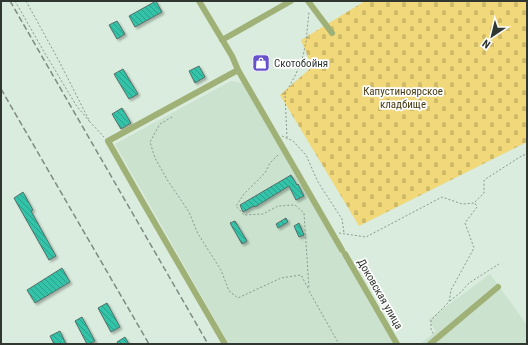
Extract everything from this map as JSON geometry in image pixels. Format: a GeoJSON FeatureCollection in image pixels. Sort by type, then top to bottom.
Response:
{"type":"FeatureCollection","features":[{"type":"Feature","properties":{"kind":"street","name":"Доковская улица"},"geometry":{"type":"LineString","coordinates":[[199,1],[397,344]]}},
{"type":"Feature","properties":{"kind":"street"},"geometry":{"type":"LineString","coordinates":[[222,40],[281,4],[291,1]]}},
{"type":"Feature","properties":{"kind":"street"},"geometry":{"type":"LineString","coordinates":[[310,3],[332,33]]}},
{"type":"Feature","properties":{"kind":"street"},"geometry":{"type":"LineString","coordinates":[[225,344],[108,141],[238,70]]}},
{"type":"Feature","properties":{"kind":"street"},"geometry":{"type":"LineString","coordinates":[[430,344],[498,287]]}},
{"type":"Feature","properties":{"kind":"path"},"geometry":{"type":"LineString","coordinates":[[15,1],[71,98],[85,117],[108,141]]}},
{"type":"Feature","properties":{"kind":"path"},"geometry":{"type":"LineString","coordinates":[[26,1],[90,122]]}},
{"type":"Feature","properties":{"kind":"path"},"geometry":{"type":"LineString","coordinates":[[287,138],[285,94],[302,60],[306,42],[310,3]]}},
{"type":"Feature","properties":{"kind":"path"},"geometry":{"type":"LineString","coordinates":[[172,116],[160,124],[150,142],[158,164],[189,212],[198,234],[221,270],[229,291],[238,298],[280,278],[301,275],[339,344]]}},
{"type":"Feature","properties":{"kind":"path"},"geometry":{"type":"LineString","coordinates":[[275,133],[293,141],[306,155],[318,182],[342,219],[344,234]]}},
{"type":"Feature","properties":{"kind":"path"},"geometry":{"type":"LineString","coordinates":[[332,232],[366,237],[442,197],[462,204],[475,203],[484,193],[484,180],[527,154]]}},
{"type":"Feature","properties":{"kind":"path"},"geometry":{"type":"LineString","coordinates":[[278,155],[270,164],[265,173],[244,194],[236,206],[244,215],[263,214],[278,206],[295,205],[304,213],[309,290]]}},
{"type":"Feature","properties":{"kind":"path"},"geometry":{"type":"LineString","coordinates":[[449,302],[451,290],[474,248],[465,223],[477,207],[475,203]]}},
{"type":"Feature","properties":{"kind":"path"},"geometry":{"type":"LineString","coordinates":[[436,339],[431,329],[431,320],[449,302],[460,294],[468,283],[499,264]]}},
{"type":"Feature","properties":{"kind":"shaded area"},"geometry":{"type":"Polygon","coordinates":[[[231,81],[242,83],[395,344],[229,344],[115,144],[231,81]]]}},
{"type":"Feature","properties":{"kind":"shaded area"},"geometry":{"type":"Polygon","coordinates":[[[490,274],[527,325],[527,344],[420,344],[436,331],[428,320],[490,274]]]}},
{"type":"Feature","properties":{"kind":"green space","name":"Капустиноярское кладбище"},"geometry":{"type":"Polygon","coordinates":[[[365,1],[527,1],[527,142],[359,226],[280,95],[312,67],[301,40],[365,1]]]}},
{"type":"Feature","properties":{"kind":"building"},"geometry":{"type":"Polygon","coordinates":[[[156,1],[162,12],[135,27],[129,16],[156,1]]]}},
{"type":"Feature","properties":{"kind":"building"},"geometry":{"type":"Polygon","coordinates":[[[117,21],[125,34],[117,39],[109,25],[117,21]]]}},
{"type":"Feature","properties":{"kind":"building"},"geometry":{"type":"Polygon","coordinates":[[[199,66],[205,77],[195,83],[189,71],[199,66]]]}},
{"type":"Feature","properties":{"kind":"building"},"geometry":{"type":"Polygon","coordinates":[[[123,69],[138,94],[129,99],[114,74],[123,69]]]}},
{"type":"Feature","properties":{"kind":"building"},"geometry":{"type":"Polygon","coordinates":[[[122,108],[131,123],[121,129],[112,114],[122,108]]]}},
{"type":"Feature","properties":{"kind":"building"},"geometry":{"type":"Polygon","coordinates":[[[291,175],[297,185],[298,184],[304,196],[296,200],[289,186],[255,207],[254,206],[243,212],[240,205],[291,175]]]}},
{"type":"Feature","properties":{"kind":"building"},"geometry":{"type":"Polygon","coordinates":[[[23,192],[33,210],[31,211],[56,256],[49,260],[14,198],[23,192]]]}},
{"type":"Feature","properties":{"kind":"building"},"geometry":{"type":"Polygon","coordinates":[[[286,218],[288,222],[278,228],[276,224],[286,218]]]}},
{"type":"Feature","properties":{"kind":"building"},"geometry":{"type":"Polygon","coordinates":[[[235,221],[247,241],[242,244],[230,223],[235,221]]]}},
{"type":"Feature","properties":{"kind":"building"},"geometry":{"type":"Polygon","coordinates":[[[299,223],[304,235],[299,237],[294,226],[299,223]]]}},
{"type":"Feature","properties":{"kind":"building"},"geometry":{"type":"Polygon","coordinates":[[[62,268],[70,282],[35,303],[27,290],[62,268]]]}},
{"type":"Feature","properties":{"kind":"building"},"geometry":{"type":"Polygon","coordinates":[[[107,303],[120,327],[111,332],[98,308],[107,303]]]}},
{"type":"Feature","properties":{"kind":"building"},"geometry":{"type":"Polygon","coordinates":[[[82,317],[95,341],[89,344],[87,344],[75,321],[82,317]]]}},
{"type":"Feature","properties":{"kind":"building"},"geometry":{"type":"Polygon","coordinates":[[[60,331],[66,344],[54,344],[50,336],[60,331]]]}},
{"type":"Feature","properties":{"kind":"building"},"geometry":{"type":"Polygon","coordinates":[[[125,337],[129,344],[118,344],[117,342],[125,337]]]}},
{"type":"Feature","properties":{"kind":"railway"},"geometry":{"type":"LineString","coordinates":[[10,1],[208,344]]}},
{"type":"Feature","properties":{"kind":"railway"},"geometry":{"type":"LineString","coordinates":[[1,89],[149,344]]}},
{"type":"Feature","properties":{"kind":"place","name":"Скотобойня"},"geometry":{"type":"Point","coordinates":[261,63]}}]}
